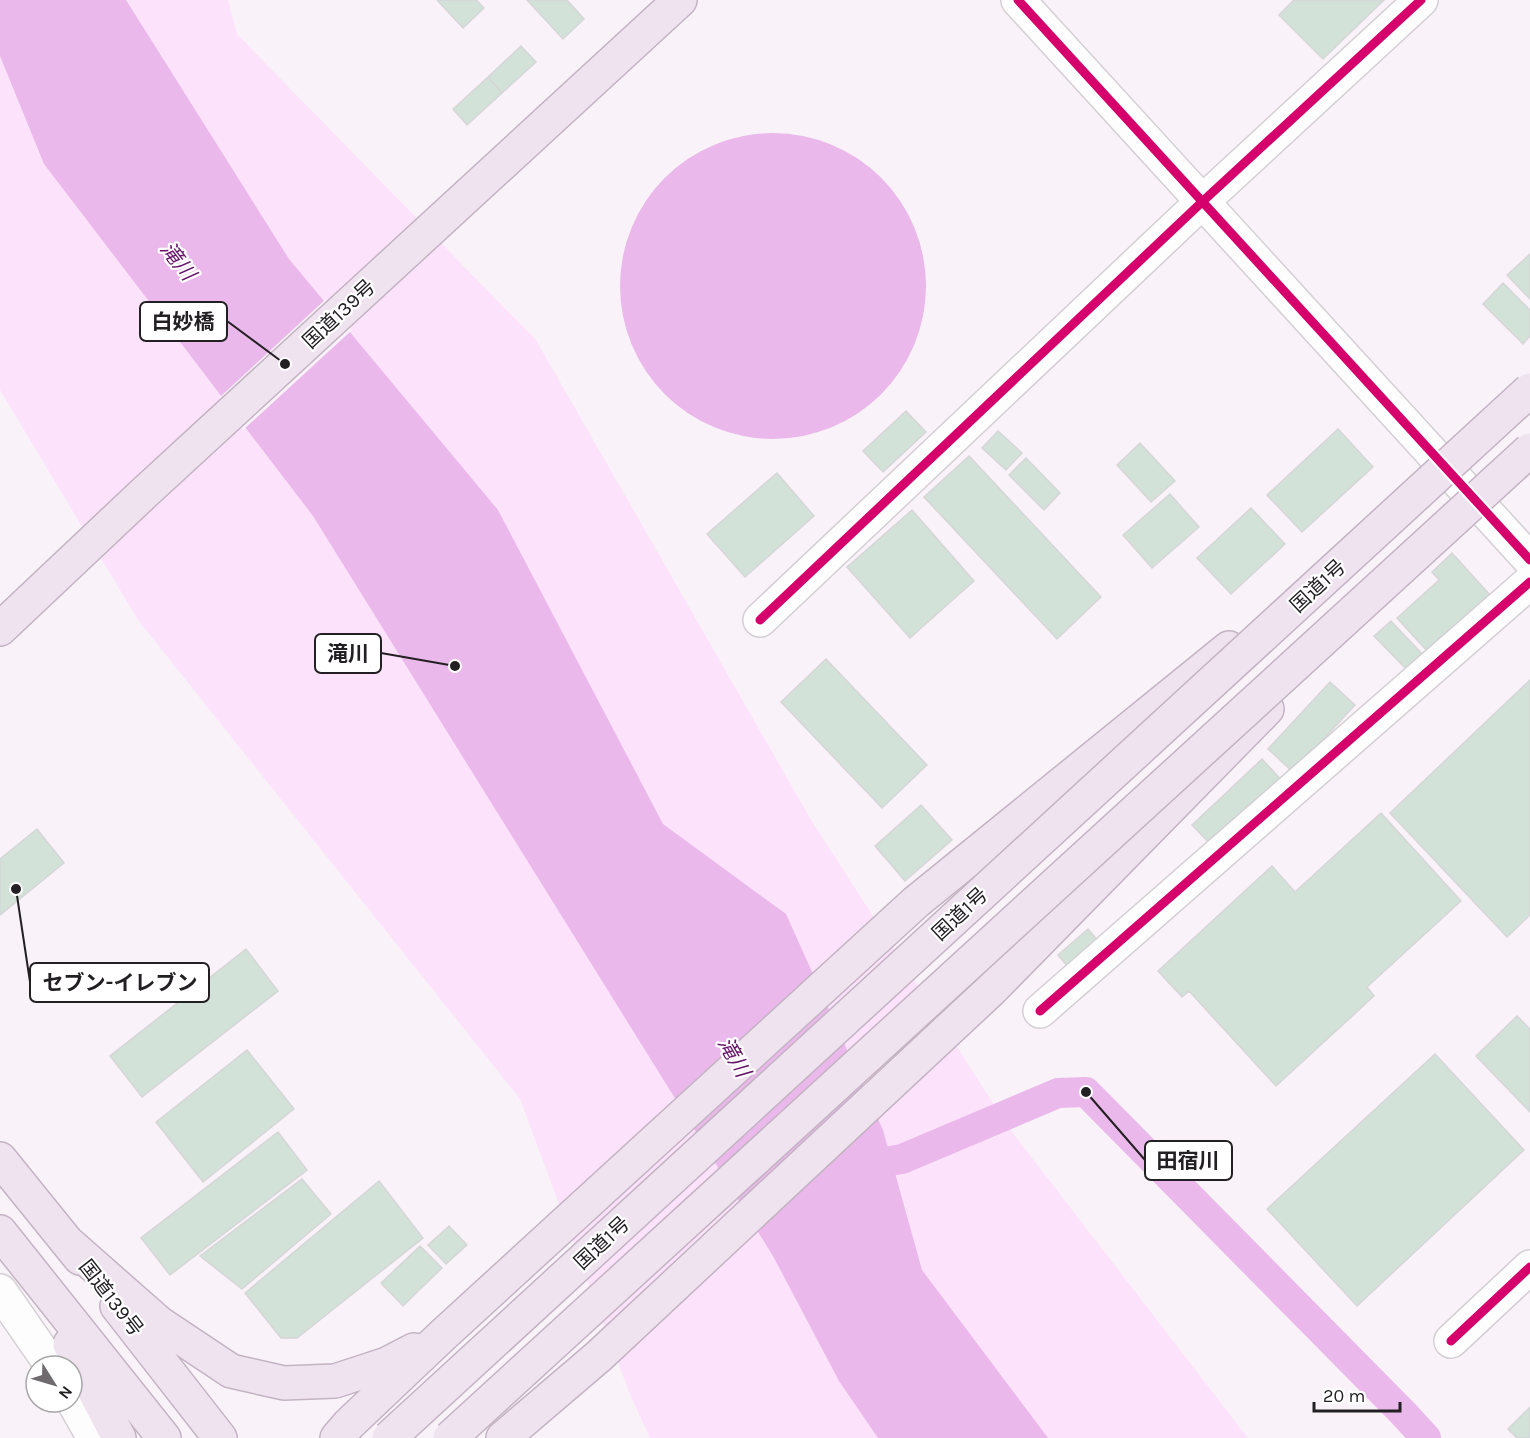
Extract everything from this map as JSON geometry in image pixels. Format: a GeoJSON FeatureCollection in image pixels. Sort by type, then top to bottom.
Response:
{"type":"FeatureCollection","features":[{"type":"Feature","properties":{"kind":"highway","name":"国道139号"},"geometry":{"type":"LineString","coordinates":[[0,629],[680,0]]}},
{"type":"Feature","properties":{"kind":"highway","name":"国道1号"},"geometry":{"type":"LineString","coordinates":[[389,1438],[1530,390]]}},
{"type":"Feature","properties":{"kind":"highway"},"geometry":{"type":"LineString","coordinates":[[450,1438],[1530,450]]}},
{"type":"Feature","properties":{"kind":"highway"},"geometry":{"type":"LineString","coordinates":[[337,1438],[348,1424],[444,1334],[916,902],[1414,498]]}},
{"type":"Feature","properties":{"kind":"highway"},"geometry":{"type":"LineString","coordinates":[[514,1432],[599,1356],[992,989],[1448,527]]}},
{"type":"Feature","properties":{"kind":"highway","name":"国道139号"},"geometry":{"type":"LineString","coordinates":[[0,1159],[220,1438]]}},
{"type":"Feature","properties":{"kind":"highway"},"geometry":{"type":"LineString","coordinates":[[0,1232],[164,1438]]}},
{"type":"Feature","properties":{"kind":"highway"},"geometry":{"type":"LineString","coordinates":[[67,1242],[159,1323],[231,1371],[284,1383],[335,1381],[387,1364],[444,1334]]}},
{"type":"Feature","properties":{"kind":"highway"},"geometry":{"type":"LineString","coordinates":[[28,1267],[119,1438]]}},
{"type":"Feature","properties":{"kind":"street"},"geometry":{"type":"LineString","coordinates":[[1018,0],[1530,560]]}},
{"type":"Feature","properties":{"kind":"street"},"geometry":{"type":"LineString","coordinates":[[760,620],[1202,202],[1421,0]]}},
{"type":"Feature","properties":{"kind":"street"},"geometry":{"type":"LineString","coordinates":[[1040,1011],[1530,582]]}},
{"type":"Feature","properties":{"kind":"street"},"geometry":{"type":"LineString","coordinates":[[1451,1341],[1530,1267]]}},
{"type":"Feature","properties":{"kind":"street"},"geometry":{"type":"LineString","coordinates":[[0,1291],[44,1354]]}},
{"type":"Feature","properties":{"kind":"street"},"geometry":{"type":"LineString","coordinates":[[80,1414],[94,1438]]}},
{"type":"Feature","properties":{"kind":"shaded area"},"geometry":{"type":"Polygon","coordinates":[[[0,0],[228,0],[237,34],[536,340],[810,818],[1009,1128],[1248,1438],[650,1438],[629,1392],[520,1099],[138,620],[0,390],[0,0]]]}},
{"type":"Feature","properties":{"kind":"water"},"geometry":{"type":"Polygon","coordinates":[[[0,0],[126,0],[289,259],[498,510],[663,824],[786,914],[883,1130],[922,1270],[1048,1438],[878,1438],[839,1381],[773,1256],[313,516],[44,164],[0,56],[0,0]]]}},
{"type":"Feature","properties":{"kind":"water"},"geometry":{"type":"Polygon","coordinates":[[[773,133],[803,136],[831,145],[858,159],[881,178],[900,201],[914,228],[923,256],[926,286],[923,316],[914,344],[900,371],[881,394],[858,413],[831,427],[803,436],[773,439],[743,436],[715,427],[688,413],[665,394],[646,371],[632,344],[623,316],[620,286],[623,256],[632,228],[646,201],[665,178],[688,159],[715,145],[743,136],[773,133]]]}},
{"type":"Feature","properties":{"kind":"pier"},"geometry":{"type":"Polygon","coordinates":[[[326,299],[352,330],[243,430],[219,398],[326,299]]]}},
{"type":"Feature","properties":{"kind":"building"},"geometry":{"type":"Polygon","coordinates":[[[437,0],[476,0],[484,8],[463,28],[437,0]]]}},
{"type":"Feature","properties":{"kind":"building"},"geometry":{"type":"Polygon","coordinates":[[[527,0],[567,0],[584,19],[563,39],[527,0]]]}},
{"type":"Feature","properties":{"kind":"building"},"geometry":{"type":"Polygon","coordinates":[[[1294,0],[1384,0],[1323,59],[1279,15],[1294,0]]]}},
{"type":"Feature","properties":{"kind":"building"},"geometry":{"type":"Polygon","coordinates":[[[521,46],[536,62],[502,93],[488,77],[521,46]]]}},
{"type":"Feature","properties":{"kind":"building"},"geometry":{"type":"Polygon","coordinates":[[[488,77],[502,93],[467,125],[453,109],[488,77]]]}},
{"type":"Feature","properties":{"kind":"building"},"geometry":{"type":"Polygon","coordinates":[[[1530,254],[1530,299],[1507,275],[1530,254]]]}},
{"type":"Feature","properties":{"kind":"building"},"geometry":{"type":"Polygon","coordinates":[[[1503,283],[1530,310],[1530,336],[1523,344],[1483,304],[1503,283]]]}},
{"type":"Feature","properties":{"kind":"building"},"geometry":{"type":"Polygon","coordinates":[[[906,411],[926,432],[883,472],[863,451],[906,411]]]}},
{"type":"Feature","properties":{"kind":"building"},"geometry":{"type":"Polygon","coordinates":[[[1338,429],[1373,467],[1302,532],[1267,495],[1338,429]]]}},
{"type":"Feature","properties":{"kind":"building"},"geometry":{"type":"Polygon","coordinates":[[[998,431],[1022,453],[1006,470],[982,448],[998,431]]]}},
{"type":"Feature","properties":{"kind":"building"},"geometry":{"type":"Polygon","coordinates":[[[1140,443],[1175,481],[1151,502],[1117,465],[1140,443]]]}},
{"type":"Feature","properties":{"kind":"building"},"geometry":{"type":"Polygon","coordinates":[[[969,456],[1101,597],[1057,639],[924,497],[969,456]]]}},
{"type":"Feature","properties":{"kind":"building"},"geometry":{"type":"Polygon","coordinates":[[[1026,458],[1060,493],[1044,510],[1009,475],[1026,458]]]}},
{"type":"Feature","properties":{"kind":"building"},"geometry":{"type":"Polygon","coordinates":[[[777,473],[814,516],[745,577],[707,534],[777,473]]]}},
{"type":"Feature","properties":{"kind":"building"},"geometry":{"type":"Polygon","coordinates":[[[1170,494],[1199,527],[1152,568],[1123,535],[1170,494]]]}},
{"type":"Feature","properties":{"kind":"building"},"geometry":{"type":"Polygon","coordinates":[[[1251,508],[1285,544],[1231,594],[1197,558],[1251,508]]]}},
{"type":"Feature","properties":{"kind":"building"},"geometry":{"type":"Polygon","coordinates":[[[912,510],[974,581],[910,638],[847,567],[912,510]]]}},
{"type":"Feature","properties":{"kind":"building"},"geometry":{"type":"Polygon","coordinates":[[[1452,553],[1490,595],[1428,652],[1397,618],[1439,580],[1432,572],[1452,553]]]}},
{"type":"Feature","properties":{"kind":"building"},"geometry":{"type":"Polygon","coordinates":[[[1391,621],[1424,656],[1408,671],[1374,636],[1391,621]]]}},
{"type":"Feature","properties":{"kind":"building"},"geometry":{"type":"Polygon","coordinates":[[[826,659],[927,765],[882,808],[781,702],[826,659]]]}},
{"type":"Feature","properties":{"kind":"building"},"geometry":{"type":"Polygon","coordinates":[[[1530,680],[1530,915],[1507,937],[1390,813],[1530,680]]]}},
{"type":"Feature","properties":{"kind":"building"},"geometry":{"type":"Polygon","coordinates":[[[1330,682],[1355,705],[1293,772],[1268,749],[1330,682]]]}},
{"type":"Feature","properties":{"kind":"building"},"geometry":{"type":"Polygon","coordinates":[[[1262,759],[1284,783],[1215,849],[1192,825],[1262,759]]]}},
{"type":"Feature","properties":{"kind":"building"},"geometry":{"type":"Polygon","coordinates":[[[921,805],[952,840],[905,881],[875,846],[921,805]]]}},
{"type":"Feature","properties":{"kind":"building"},"geometry":{"type":"Polygon","coordinates":[[[1381,813],[1461,901],[1367,987],[1374,996],[1276,1086],[1189,991],[1182,997],[1158,971],[1272,866],[1295,892],[1381,813]]]}},
{"type":"Feature","properties":{"kind":"building"},"geometry":{"type":"Polygon","coordinates":[[[37,829],[64,863],[0,915],[0,859],[37,829]]]}},
{"type":"Feature","properties":{"kind":"building"},"geometry":{"type":"Polygon","coordinates":[[[1088,929],[1104,948],[1074,974],[1058,955],[1088,929]]]}},
{"type":"Feature","properties":{"kind":"building"},"geometry":{"type":"Polygon","coordinates":[[[246,949],[278,991],[142,1097],[110,1056],[246,949]]]}},
{"type":"Feature","properties":{"kind":"building"},"geometry":{"type":"Polygon","coordinates":[[[1517,1016],[1530,1029],[1530,1112],[1476,1056],[1517,1016]]]}},
{"type":"Feature","properties":{"kind":"building"},"geometry":{"type":"Polygon","coordinates":[[[247,1050],[294,1109],[203,1182],[156,1122],[247,1050]]]}},
{"type":"Feature","properties":{"kind":"building"},"geometry":{"type":"Polygon","coordinates":[[[1435,1054],[1524,1150],[1357,1306],[1267,1209],[1435,1054]]]}},
{"type":"Feature","properties":{"kind":"building"},"geometry":{"type":"Polygon","coordinates":[[[278,1132],[307,1170],[170,1275],[141,1238],[278,1132]]]}},
{"type":"Feature","properties":{"kind":"building"},"geometry":{"type":"Polygon","coordinates":[[[302,1179],[331,1214],[242,1289],[200,1256],[302,1179]]]}},
{"type":"Feature","properties":{"kind":"building"},"geometry":{"type":"Polygon","coordinates":[[[379,1181],[423,1238],[297,1338],[281,1338],[245,1293],[379,1181]]]}},
{"type":"Feature","properties":{"kind":"building"},"geometry":{"type":"Polygon","coordinates":[[[449,1226],[467,1245],[446,1264],[428,1245],[449,1226]]]}},
{"type":"Feature","properties":{"kind":"building"},"geometry":{"type":"Polygon","coordinates":[[[420,1246],[442,1268],[403,1306],[381,1283],[420,1246]]]}},
{"type":"Feature","properties":{"kind":"building"},"geometry":{"type":"Polygon","coordinates":[[[1530,1407],[1530,1438],[1517,1438],[1508,1429],[1530,1407]]]}},
{"type":"Feature","properties":{"kind":"waterway"},"geometry":{"type":"LineString","coordinates":[[853,1167],[902,1159],[1058,1093],[1086,1092],[1426,1438]]}},
{"type":"Feature","properties":{"kind":"cycle path"},"geometry":{"type":"LineString","coordinates":[[1018,0],[1530,560]]}},
{"type":"Feature","properties":{"kind":"cycle path"},"geometry":{"type":"LineString","coordinates":[[760,620],[1202,202],[1421,0]]}},
{"type":"Feature","properties":{"kind":"cycle path"},"geometry":{"type":"LineString","coordinates":[[1040,1011],[1530,582]]}},
{"type":"Feature","properties":{"kind":"cycle path"},"geometry":{"type":"LineString","coordinates":[[1451,1341],[1530,1267]]}},
{"type":"Feature","properties":{"kind":"place","name":"白妙橋"},"geometry":{"type":"Point","coordinates":[285,364]}},
{"type":"Feature","properties":{"kind":"place","name":"滝川"},"geometry":{"type":"Point","coordinates":[455,666]}},
{"type":"Feature","properties":{"kind":"place","name":"セブン-イレブン"},"geometry":{"type":"Point","coordinates":[16,889]}},
{"type":"Feature","properties":{"kind":"place","name":"田宿川"},"geometry":{"type":"Point","coordinates":[1086,1092]}}]}
